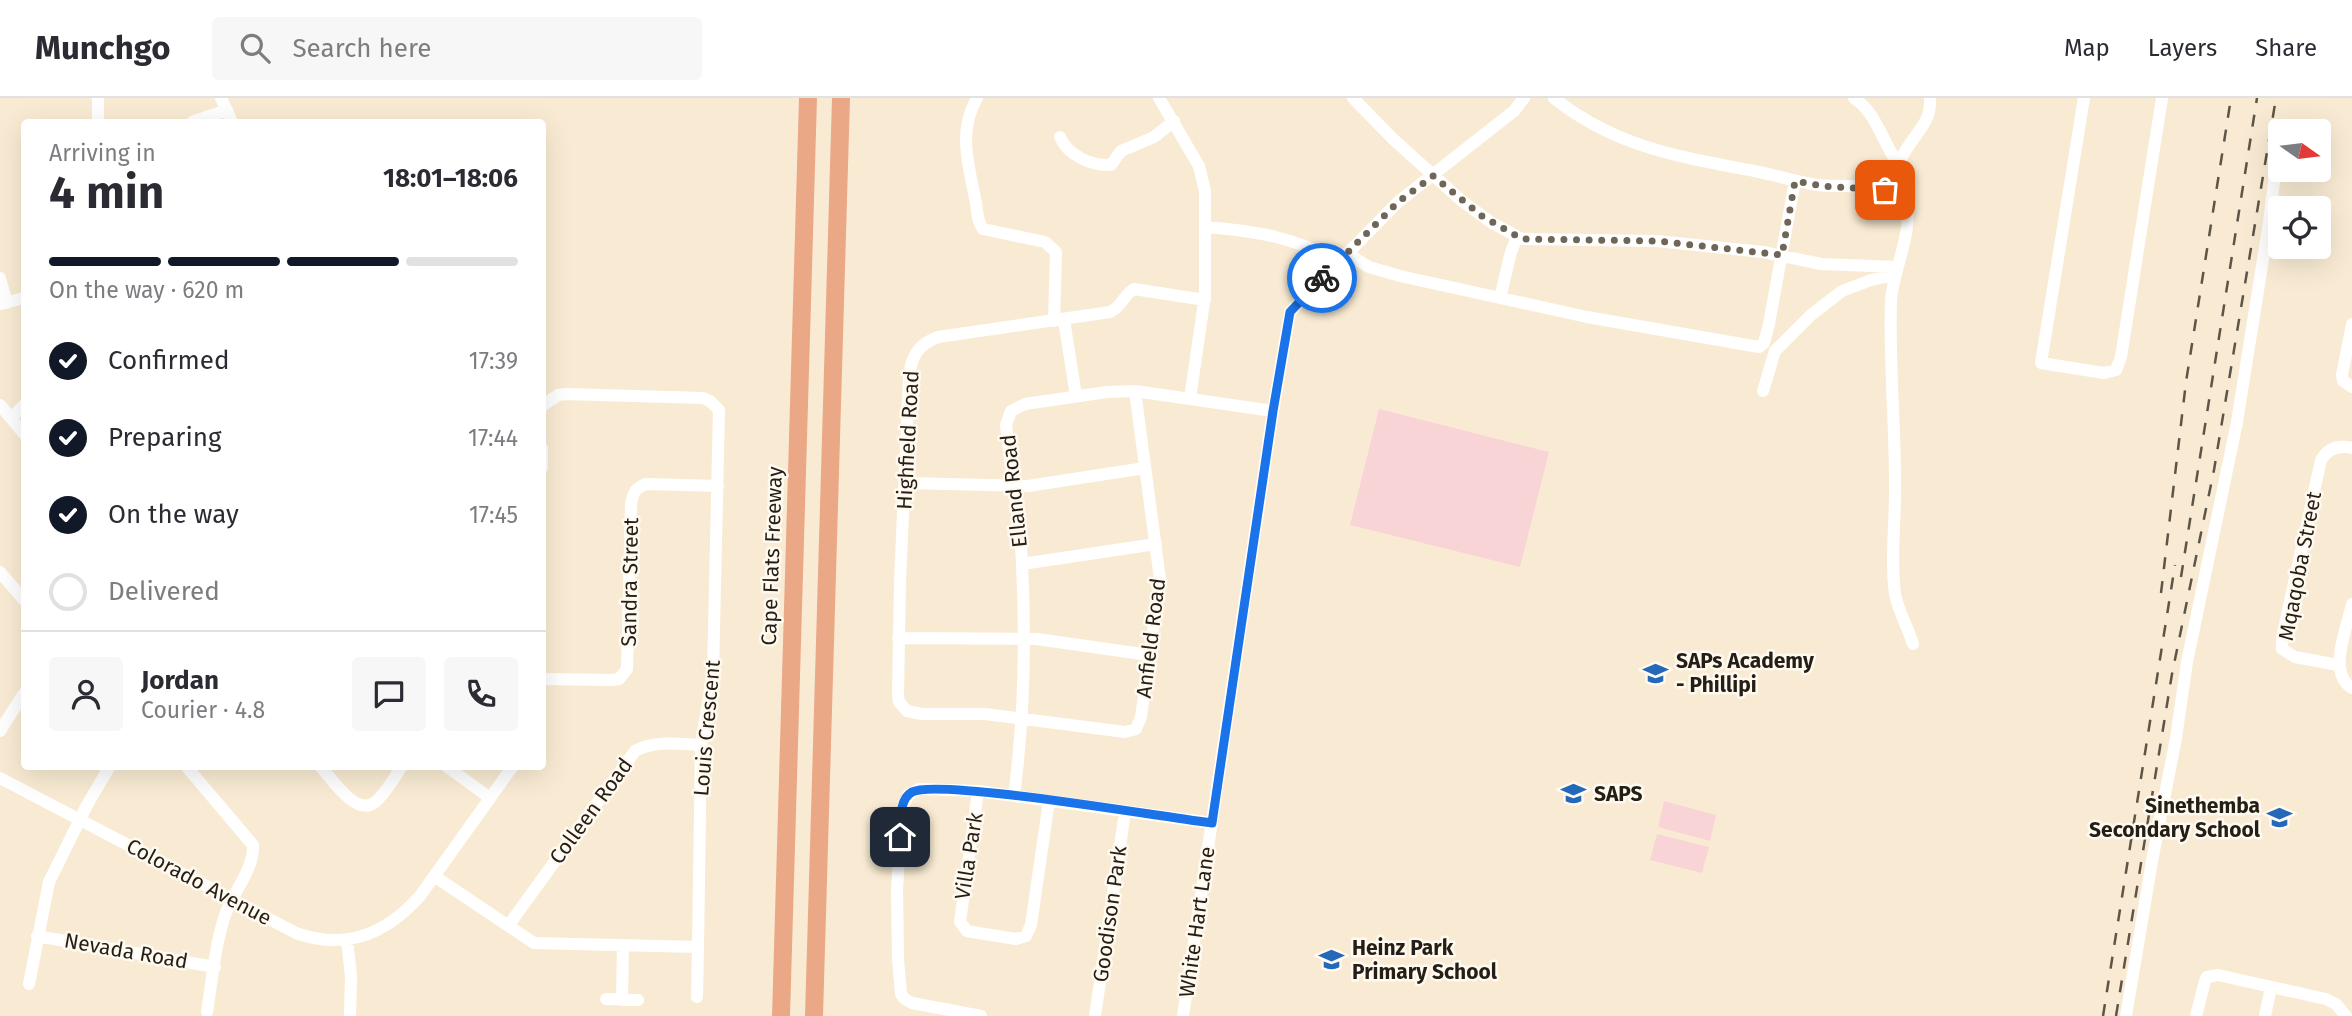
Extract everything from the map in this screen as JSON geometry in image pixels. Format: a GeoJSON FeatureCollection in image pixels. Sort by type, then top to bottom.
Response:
{"type":"FeatureCollection","features":[{"type":"Feature","properties":{"kind":"highway","name":"Cape Flats Freeway"},"geometry":{"type":"LineString","coordinates":[[781,1016],[808,98]]}},
{"type":"Feature","properties":{"kind":"highway"},"geometry":{"type":"LineString","coordinates":[[814,1016],[841,98]]}},
{"type":"Feature","properties":{"kind":"street"},"geometry":{"type":"LineString","coordinates":[[98,98],[98,119]]}},
{"type":"Feature","properties":{"kind":"street"},"geometry":{"type":"LineString","coordinates":[[977,98],[968,115],[965,139],[978,223],[983,229],[1045,242],[1056,251],[1059,321],[1076,396]]}},
{"type":"Feature","properties":{"kind":"street"},"geometry":{"type":"LineString","coordinates":[[1159,98],[1203,175],[1206,197],[1205,303],[1190,398]]}},
{"type":"Feature","properties":{"kind":"street"},"geometry":{"type":"LineString","coordinates":[[1353,98],[1433,176],[1482,216],[1517,237],[1538,241],[1657,241],[1782,255],[1821,264],[1896,271]]}},
{"type":"Feature","properties":{"kind":"street","name":"White Hart Lane"},"geometry":{"type":"LineString","coordinates":[[1184,1016],[1290,312],[1398,202],[1514,111],[1524,98]]}},
{"type":"Feature","properties":{"kind":"street"},"geometry":{"type":"LineString","coordinates":[[1554,98],[1595,126],[1638,145],[1686,158],[1822,186],[1885,190],[1898,193],[1905,201],[1908,211],[1896,271],[1891,333],[1895,482],[1894,583],[1897,602],[1913,644]]}},
{"type":"Feature","properties":{"kind":"street"},"geometry":{"type":"LineString","coordinates":[[1854,98],[1869,109],[1899,166]]}},
{"type":"Feature","properties":{"kind":"street"},"geometry":{"type":"LineString","coordinates":[[1898,193],[1899,166],[1905,152],[1927,121],[1930,98]]}},
{"type":"Feature","properties":{"kind":"street"},"geometry":{"type":"LineString","coordinates":[[2084,98],[2041,363],[2104,373],[2116,370],[2121,357],[2162,98]]}},
{"type":"Feature","properties":{"kind":"street"},"geometry":{"type":"LineString","coordinates":[[197,119],[224,104]]}},
{"type":"Feature","properties":{"kind":"street"},"geometry":{"type":"LineString","coordinates":[[1059,138],[1075,156],[1111,164],[1121,151],[1154,137],[1174,121]]}},
{"type":"Feature","properties":{"kind":"street"},"geometry":{"type":"LineString","coordinates":[[1759,347],[1763,346],[1766,339],[1795,181]]}},
{"type":"Feature","properties":{"kind":"street"},"geometry":{"type":"LineString","coordinates":[[2126,1016],[2187,662],[2238,422],[2275,182]]}},
{"type":"Feature","properties":{"kind":"street"},"geometry":{"type":"LineString","coordinates":[[1205,228],[1253,232],[1287,239],[1380,271],[1587,317],[1759,347],[1773,354]]}},
{"type":"Feature","properties":{"kind":"street"},"geometry":{"type":"LineString","coordinates":[[1500,298],[1517,237]]}},
{"type":"Feature","properties":{"kind":"street"},"geometry":{"type":"LineString","coordinates":[[1763,391],[1773,354],[1803,322],[1833,297],[1896,271]]}},
{"type":"Feature","properties":{"kind":"street"},"geometry":{"type":"LineString","coordinates":[[0,278],[4,304],[21,299]]}},
{"type":"Feature","properties":{"kind":"street","name":"Highfield Road"},"geometry":{"type":"LineString","coordinates":[[1023,719],[985,714],[922,714],[907,711],[899,702],[898,638],[910,365],[918,349],[938,337],[1110,312],[1116,309],[1130,291],[1139,289],[1205,303]]}},
{"type":"Feature","properties":{"kind":"street"},"geometry":{"type":"LineString","coordinates":[[2352,324],[2342,375],[2343,381],[2352,387]]}},
{"type":"Feature","properties":{"kind":"street","name":"Elland Road"},"geometry":{"type":"LineString","coordinates":[[1014,796],[1023,719],[1022,564],[1006,425],[1012,411],[1025,404],[1135,391],[1273,411]]}},
{"type":"Feature","properties":{"kind":"street","name":"Anfield Road"},"geometry":{"type":"LineString","coordinates":[[1023,719],[1131,732],[1136,729],[1141,717],[1160,579],[1135,391]]}},
{"type":"Feature","properties":{"kind":"street","name":"Louis Crescent"},"geometry":{"type":"LineString","coordinates":[[546,403],[558,395],[565,394],[692,398],[710,401],[716,405],[720,417],[713,673],[701,745],[697,997]]}},
{"type":"Feature","properties":{"kind":"street"},"geometry":{"type":"LineString","coordinates":[[0,405],[21,430]]}},
{"type":"Feature","properties":{"kind":"street"},"geometry":{"type":"LineString","coordinates":[[11,418],[21,408]]}},
{"type":"Feature","properties":{"kind":"street","name":"Mqaqoba Street"},"geometry":{"type":"LineString","coordinates":[[2338,665],[2290,655],[2283,649],[2282,638],[2321,460],[2337,447],[2352,448]]}},
{"type":"Feature","properties":{"kind":"street"},"geometry":{"type":"LineString","coordinates":[[906,483],[1013,486],[1145,468]]}},
{"type":"Feature","properties":{"kind":"street","name":"Sandra Street"},"geometry":{"type":"LineString","coordinates":[[546,679],[612,680],[620,678],[627,669],[631,504],[638,487],[646,484],[718,486]]}},
{"type":"Feature","properties":{"kind":"street"},"geometry":{"type":"LineString","coordinates":[[1022,564],[1156,544]]}},
{"type":"Feature","properties":{"kind":"street"},"geometry":{"type":"LineString","coordinates":[[0,572],[21,596]]}},
{"type":"Feature","properties":{"kind":"street"},"geometry":{"type":"LineString","coordinates":[[2352,604],[2338,665],[2342,680],[2352,688]]}},
{"type":"Feature","properties":{"kind":"street"},"geometry":{"type":"LineString","coordinates":[[898,638],[1022,638],[1149,654]]}},
{"type":"Feature","properties":{"kind":"street"},"geometry":{"type":"LineString","coordinates":[[0,731],[21,698]]}},
{"type":"Feature","properties":{"kind":"street","name":"Colleen Road"},"geometry":{"type":"LineString","coordinates":[[508,926],[635,751],[646,745],[701,745]]}},
{"type":"Feature","properties":{"kind":"street"},"geometry":{"type":"LineString","coordinates":[[29,984],[49,882],[93,793],[107,770]]}},
{"type":"Feature","properties":{"kind":"street"},"geometry":{"type":"LineString","coordinates":[[189,770],[253,845],[251,863],[231,899],[221,928],[207,1012]]}},
{"type":"Feature","properties":{"kind":"street"},"geometry":{"type":"LineString","coordinates":[[324,770],[353,802],[365,806],[374,803],[399,770]]}},
{"type":"Feature","properties":{"kind":"street"},"geometry":{"type":"LineString","coordinates":[[451,770],[490,799]]}},
{"type":"Feature","properties":{"kind":"street","name":"Colorado Avenue"},"geometry":{"type":"LineString","coordinates":[[0,778],[304,936],[326,941],[347,940],[380,929],[404,913],[510,770]]}},
{"type":"Feature","properties":{"kind":"street"},"geometry":{"type":"LineString","coordinates":[[981,1016],[923,1006],[905,999],[899,986],[897,914],[902,810],[908,795],[919,789],[978,791],[1212,823]]}},
{"type":"Feature","properties":{"kind":"street","name":"Villa Park"},"geometry":{"type":"LineString","coordinates":[[978,791],[960,922],[967,931],[1016,939],[1026,936],[1031,925],[1049,801]]}},
{"type":"Feature","properties":{"kind":"street","name":"Goodison Park"},"geometry":{"type":"LineString","coordinates":[[1096,1016],[1125,812]]}},
{"type":"Feature","properties":{"kind":"street"},"geometry":{"type":"LineString","coordinates":[[434,876],[534,943],[698,947]]}},
{"type":"Feature","properties":{"kind":"street","name":"Nevada Road"},"geometry":{"type":"LineString","coordinates":[[37,936],[215,967]]}},
{"type":"Feature","properties":{"kind":"street"},"geometry":{"type":"LineString","coordinates":[[347,940],[351,976],[350,1016]]}},
{"type":"Feature","properties":{"kind":"street"},"geometry":{"type":"LineString","coordinates":[[622,1000],[623,945]]}},
{"type":"Feature","properties":{"kind":"street"},"geometry":{"type":"LineString","coordinates":[[2196,1016],[2202,987],[2207,977],[2211,976],[2326,999],[2336,1004],[2346,1016]]}},
{"type":"Feature","properties":{"kind":"street"},"geometry":{"type":"LineString","coordinates":[[2264,1016],[2271,987]]}},
{"type":"Feature","properties":{"kind":"street"},"geometry":{"type":"LineString","coordinates":[[606,999],[638,1000]]}},
{"type":"Feature","properties":{"kind":"shaded area"},"geometry":{"type":"Polygon","coordinates":[[[1379,409],[1549,452],[1520,567],[1350,525],[1379,409]]]}},
{"type":"Feature","properties":{"kind":"shaded area"},"geometry":{"type":"Polygon","coordinates":[[[1664,801],[1716,815],[1710,841],[1658,827],[1664,801]]]}},
{"type":"Feature","properties":{"kind":"shaded area"},"geometry":{"type":"Polygon","coordinates":[[[1657,834],[1709,847],[1702,873],[1650,860],[1657,834]]]}},
{"type":"Feature","properties":{"kind":"railway"},"geometry":{"type":"LineString","coordinates":[[2161,593],[2186,382],[2231,98]]}},
{"type":"Feature","properties":{"kind":"railway"},"geometry":{"type":"LineString","coordinates":[[2181,577],[2257,98]]}},
{"type":"Feature","properties":{"kind":"railway"},"geometry":{"type":"LineString","coordinates":[[2116,1016],[2172,674],[2214,470],[2276,98]]}},
{"type":"Feature","properties":{"kind":"railway"},"geometry":{"type":"LineString","coordinates":[[2103,1016],[2175,565]]}},
{"type":"Feature","properties":{"kind":"way so far"},"geometry":{"type":"LineString","coordinates":[[1322,278],[1398,202],[1433,176],[1482,216],[1522,239],[1657,241],[1782,255],[1795,181],[1822,186],[1885,190]]}},
{"type":"Feature","properties":{"kind":"place","name":"SAPs Academy - Phillipi"},"geometry":{"type":"Point","coordinates":[1656,673]}},
{"type":"Feature","properties":{"kind":"place","name":"SAPS"},"geometry":{"type":"Point","coordinates":[1574,794]}},
{"type":"Feature","properties":{"kind":"place","name":"Sinethemba Secondary School"},"geometry":{"type":"Point","coordinates":[2280,818]}},
{"type":"Feature","properties":{"kind":"place","name":"Heinz Park Primary School"},"geometry":{"type":"Point","coordinates":[1332,960]}},
{"type":"Feature","properties":{"kind":"route"},"geometry":{"type":"LineString","coordinates":[[900,837],[904,801],[908,795],[919,789],[978,791],[1212,823],[1290,312],[1322,278]]}}]}
